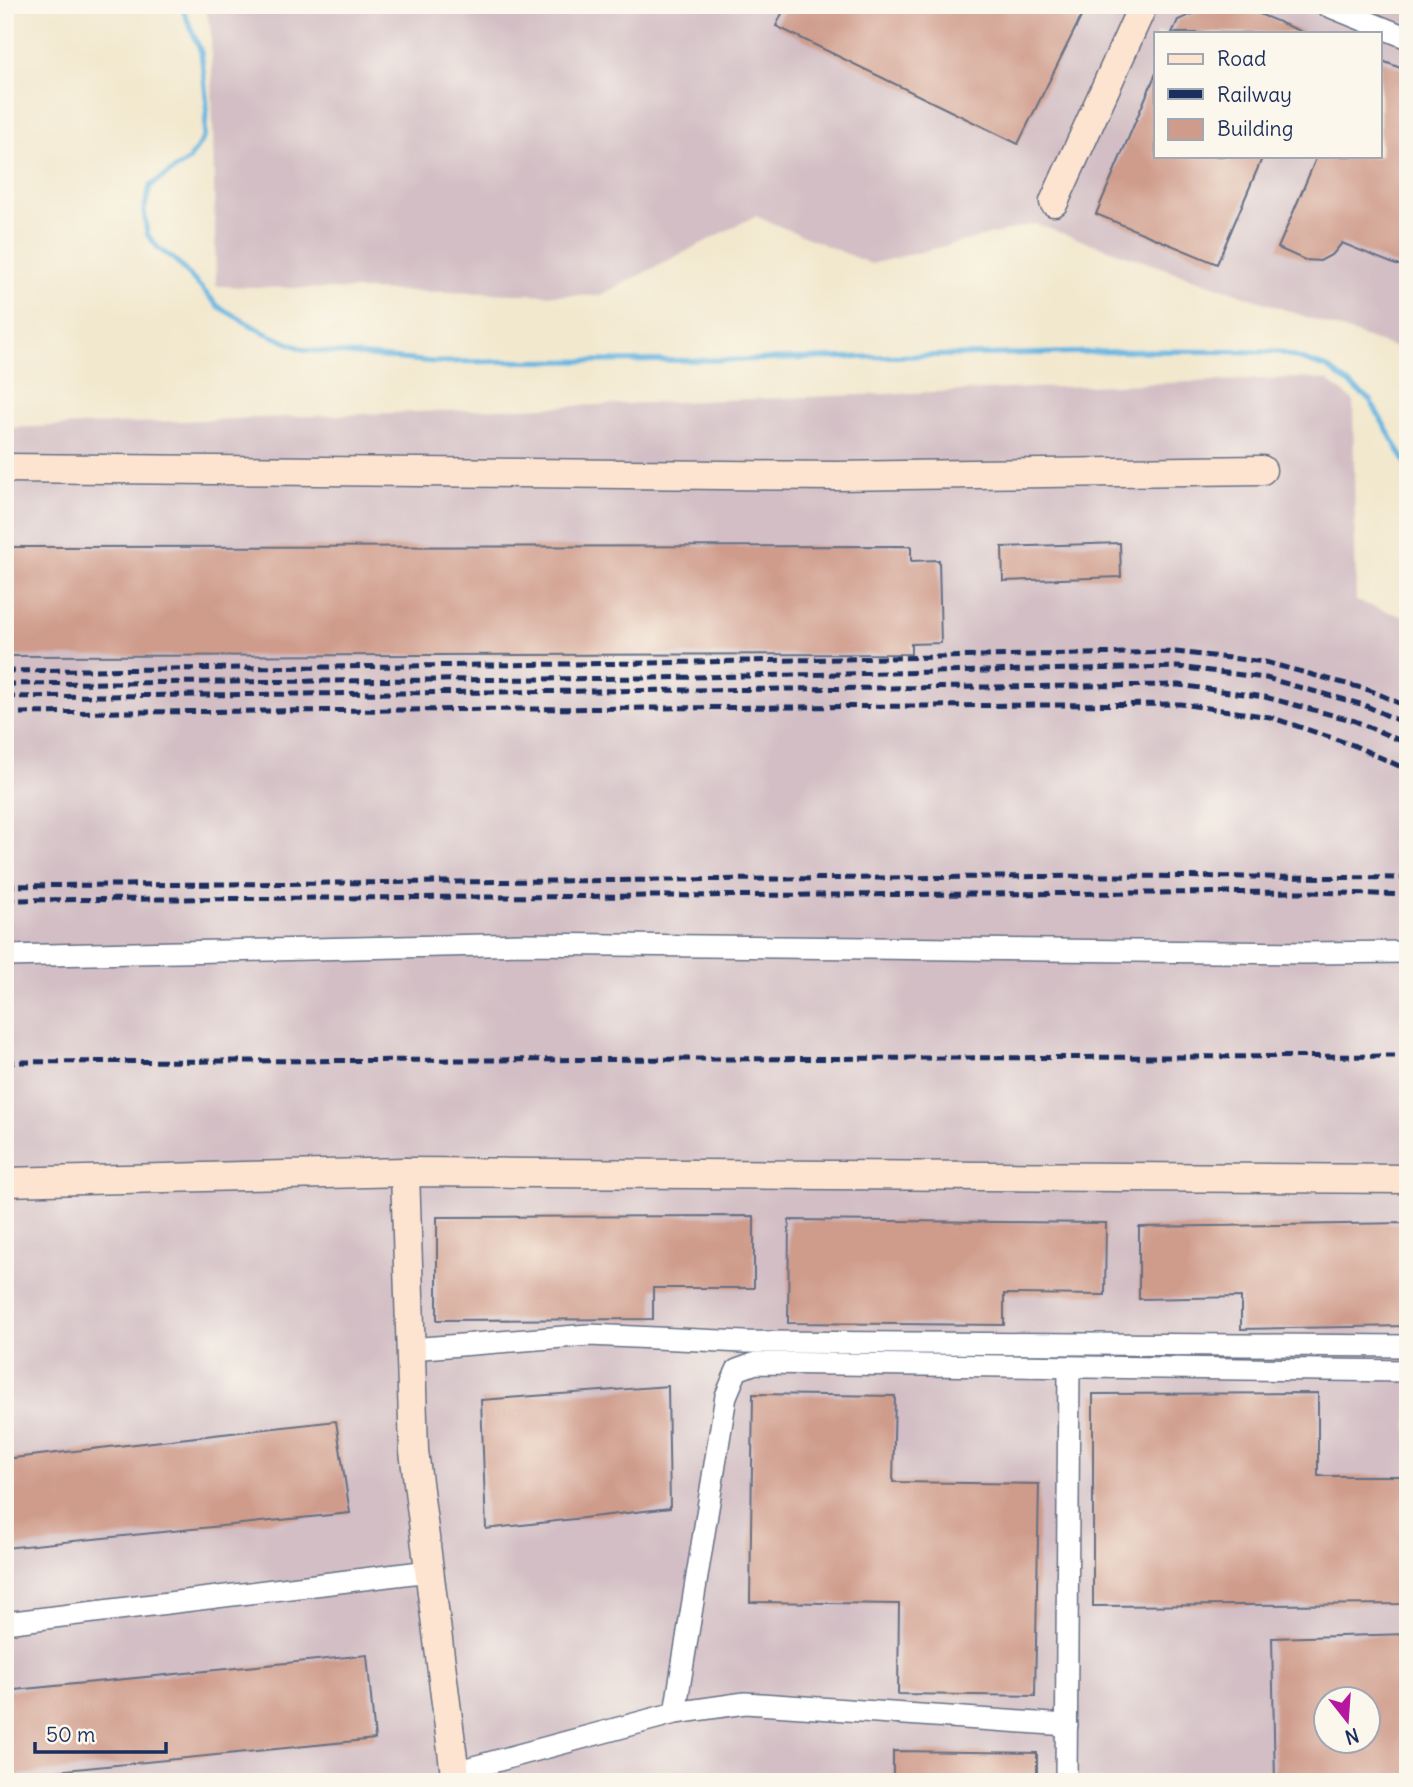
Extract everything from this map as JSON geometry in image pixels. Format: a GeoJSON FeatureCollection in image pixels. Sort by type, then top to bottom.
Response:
{"type":"FeatureCollection","features":[{"type":"Feature","properties":{"kind":"street"},"geometry":{"type":"LineString","coordinates":[[1054,202],[1143,5]]}},
{"type":"Feature","properties":{"kind":"street"},"geometry":{"type":"LineString","coordinates":[[1326,5],[1408,37]]}},
{"type":"Feature","properties":{"kind":"street"},"geometry":{"type":"LineString","coordinates":[[5,468],[835,476],[1262,470]]}},
{"type":"Feature","properties":{"kind":"street"},"geometry":{"type":"LineString","coordinates":[[5,956],[525,944],[1408,952]]}},
{"type":"Feature","properties":{"kind":"street"},"geometry":{"type":"LineString","coordinates":[[5,1182],[405,1172],[1408,1179]]}},
{"type":"Feature","properties":{"kind":"street"},"geometry":{"type":"LineString","coordinates":[[405,1172],[414,1451],[455,1777],[675,1713],[745,1703],[1067,1725]]}},
{"type":"Feature","properties":{"kind":"street"},"geometry":{"type":"LineString","coordinates":[[410,1349],[589,1335],[744,1342],[1408,1346]]}},
{"type":"Feature","properties":{"kind":"street"},"geometry":{"type":"LineString","coordinates":[[675,1713],[726,1396],[737,1370],[756,1363],[1408,1371]]}},
{"type":"Feature","properties":{"kind":"street"},"geometry":{"type":"LineString","coordinates":[[1066,1782],[1069,1367]]}},
{"type":"Feature","properties":{"kind":"street"},"geometry":{"type":"LineString","coordinates":[[5,1623],[429,1571]]}},
{"type":"Feature","properties":{"kind":"shaded area"},"geometry":{"type":"Polygon","coordinates":[[[205,5],[1408,5],[1408,352],[1035,224],[871,264],[755,216],[599,296],[216,286],[211,32],[205,5]]]}},
{"type":"Feature","properties":{"kind":"shaded area"},"geometry":{"type":"Polygon","coordinates":[[[1296,378],[1327,380],[1353,400],[1356,601],[1408,618],[1408,1782],[5,1782],[5,428],[1296,378]]]}},
{"type":"Feature","properties":{"kind":"building"},"geometry":{"type":"Polygon","coordinates":[[[786,5],[1087,5],[1018,144],[776,26],[786,5]]]}},
{"type":"Feature","properties":{"kind":"building"},"geometry":{"type":"Polygon","coordinates":[[[1214,5],[1238,5],[1303,32],[1172,32],[1178,20],[1214,5]]]}},
{"type":"Feature","properties":{"kind":"building"},"geometry":{"type":"Polygon","coordinates":[[[1382,61],[1408,71],[1408,265],[1396,265],[1342,243],[1333,254],[1320,261],[1305,260],[1278,248],[1316,158],[1382,158],[1382,61]]]}},
{"type":"Feature","properties":{"kind":"building"},"geometry":{"type":"Polygon","coordinates":[[[1154,78],[1154,158],[1262,158],[1217,264],[1096,214],[1154,78]]]}},
{"type":"Feature","properties":{"kind":"building"},"geometry":{"type":"Polygon","coordinates":[[[1120,543],[1121,577],[1003,581],[1002,547],[1120,543]]]}},
{"type":"Feature","properties":{"kind":"building"},"geometry":{"type":"Polygon","coordinates":[[[911,546],[911,561],[939,560],[941,643],[911,644],[911,654],[5,656],[5,547],[911,546]]]}},
{"type":"Feature","properties":{"kind":"building"},"geometry":{"type":"Polygon","coordinates":[[[754,1216],[754,1288],[653,1288],[653,1319],[437,1320],[437,1217],[754,1216]]]}},
{"type":"Feature","properties":{"kind":"building"},"geometry":{"type":"Polygon","coordinates":[[[789,1220],[1106,1223],[1105,1295],[1004,1294],[1004,1325],[788,1323],[789,1220]]]}},
{"type":"Feature","properties":{"kind":"building"},"geometry":{"type":"Polygon","coordinates":[[[1408,1223],[1408,1326],[1241,1329],[1241,1297],[1139,1299],[1139,1227],[1408,1223]]]}},
{"type":"Feature","properties":{"kind":"building"},"geometry":{"type":"Polygon","coordinates":[[[668,1386],[670,1508],[486,1529],[481,1400],[668,1386]]]}},
{"type":"Feature","properties":{"kind":"building"},"geometry":{"type":"Polygon","coordinates":[[[1318,1393],[1318,1476],[1408,1476],[1408,1604],[1093,1606],[1093,1394],[1318,1393]]]}},
{"type":"Feature","properties":{"kind":"building"},"geometry":{"type":"Polygon","coordinates":[[[753,1394],[895,1396],[893,1482],[1039,1484],[1035,1696],[898,1694],[899,1604],[750,1602],[753,1394]]]}},
{"type":"Feature","properties":{"kind":"building"},"geometry":{"type":"Polygon","coordinates":[[[336,1421],[350,1513],[5,1548],[5,1459],[336,1421]]]}},
{"type":"Feature","properties":{"kind":"building"},"geometry":{"type":"Polygon","coordinates":[[[1408,1634],[1408,1782],[1275,1782],[1272,1638],[1408,1634]]]}},
{"type":"Feature","properties":{"kind":"building"},"geometry":{"type":"Polygon","coordinates":[[[367,1655],[375,1739],[6,1776],[5,1691],[367,1655]]]}},
{"type":"Feature","properties":{"kind":"building"},"geometry":{"type":"Polygon","coordinates":[[[893,1751],[1037,1753],[1037,1782],[893,1782],[893,1751]]]}},
{"type":"Feature","properties":{"kind":"waterway"},"geometry":{"type":"LineString","coordinates":[[181,5],[201,52],[207,105],[204,137],[189,160],[150,186],[144,210],[147,234],[219,307],[263,332],[305,350],[433,362],[737,360],[1142,351],[1279,352],[1328,368],[1370,400],[1408,467]]}},
{"type":"Feature","properties":{"kind":"railway"},"geometry":{"type":"LineString","coordinates":[[5,671],[648,663],[1176,652],[1265,662],[1369,690],[1408,707]]}},
{"type":"Feature","properties":{"kind":"railway"},"geometry":{"type":"LineString","coordinates":[[5,684],[648,678],[1178,667],[1266,678],[1364,705],[1408,725]]}},
{"type":"Feature","properties":{"kind":"railway"},"geometry":{"type":"LineString","coordinates":[[5,697],[1179,685],[1265,697],[1355,721],[1408,744]]}},
{"type":"Feature","properties":{"kind":"railway"},"geometry":{"type":"LineString","coordinates":[[5,713],[1181,704],[1270,717],[1353,745],[1408,770]]}},
{"type":"Feature","properties":{"kind":"railway"},"geometry":{"type":"LineString","coordinates":[[5,886],[1103,876],[1408,878]]}},
{"type":"Feature","properties":{"kind":"railway"},"geometry":{"type":"LineString","coordinates":[[5,900],[1310,892],[1408,895]]}},
{"type":"Feature","properties":{"kind":"railway"},"geometry":{"type":"LineString","coordinates":[[5,1062],[1408,1056]]}}]}
